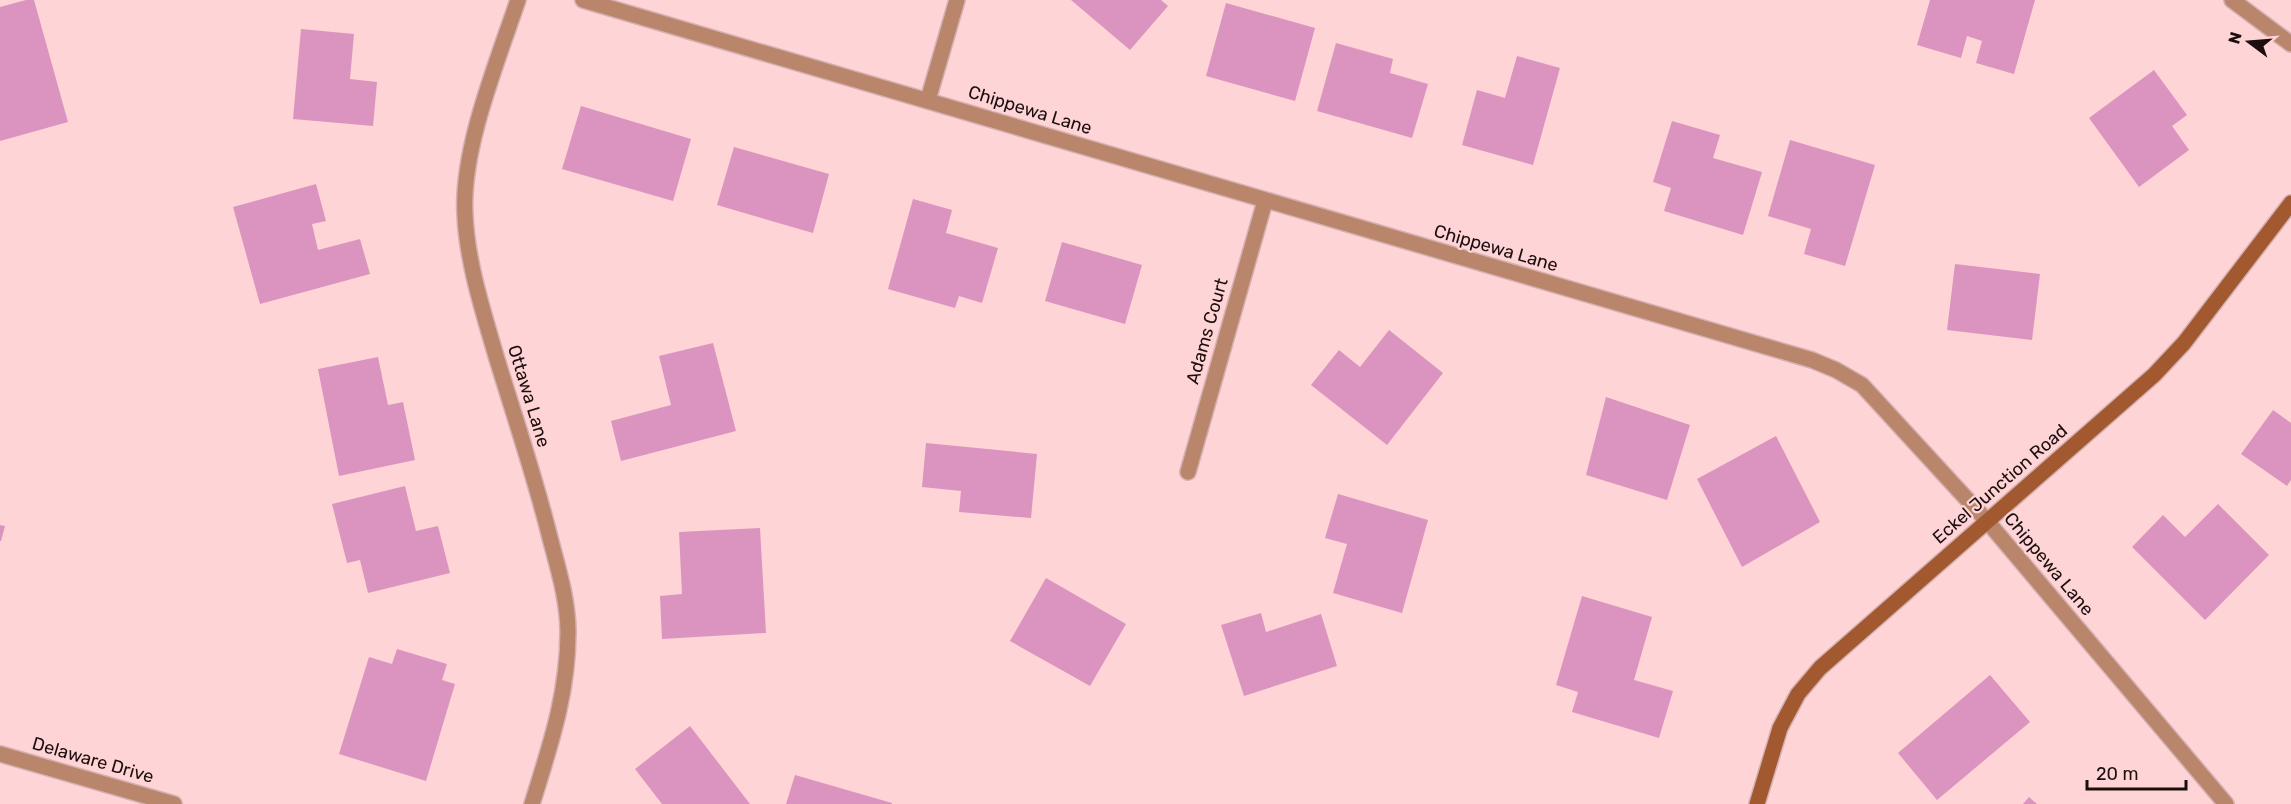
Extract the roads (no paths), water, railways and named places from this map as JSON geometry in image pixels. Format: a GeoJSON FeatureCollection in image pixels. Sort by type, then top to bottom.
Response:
{"type":"FeatureCollection","features":[{"type":"Feature","properties":{"kind":"street","name":"Ottawa Lane"},"geometry":{"type":"LineString","coordinates":[[518,0],[486,94],[468,164],[465,214],[472,264],[483,313],[542,507],[561,579],[568,629],[567,676],[555,728],[532,804]]}},
{"type":"Feature","properties":{"kind":"street","name":"Chippewa Lane"},"geometry":{"type":"LineString","coordinates":[[583,0],[1812,360],[1836,370],[1862,385],[1987,521],[2226,804]]}},
{"type":"Feature","properties":{"kind":"street"},"geometry":{"type":"LineString","coordinates":[[928,100],[957,0]]}},
{"type":"Feature","properties":{"kind":"street"},"geometry":{"type":"LineString","coordinates":[[2232,0],[2291,44]]}},
{"type":"Feature","properties":{"kind":"street","name":"Adams Court"},"geometry":{"type":"LineString","coordinates":[[1188,472],[1265,201]]}},
{"type":"Feature","properties":{"kind":"street","name":"Eckel Junction Road"},"geometry":{"type":"LineString","coordinates":[[1757,804],[1780,728],[1798,694],[1820,668],[2154,375],[2184,343],[2291,203]]}},
{"type":"Feature","properties":{"kind":"street","name":"Delaware Drive"},"geometry":{"type":"LineString","coordinates":[[0,754],[174,804]]}}]}
